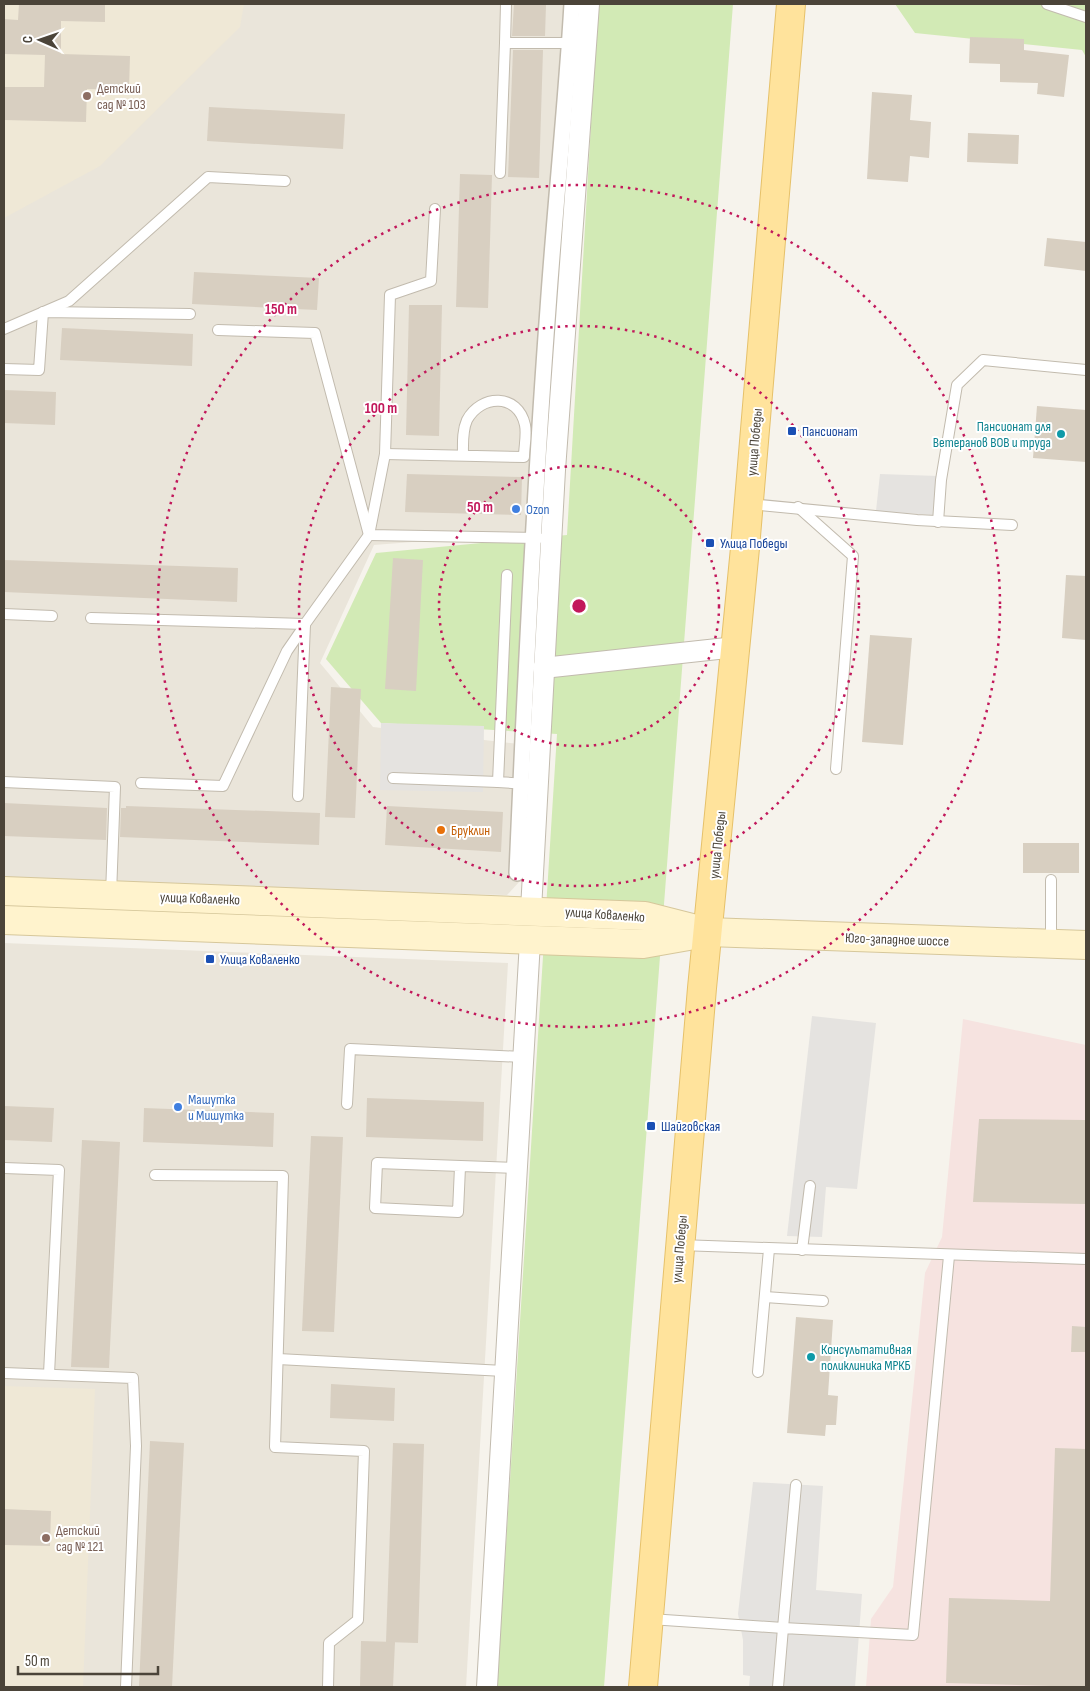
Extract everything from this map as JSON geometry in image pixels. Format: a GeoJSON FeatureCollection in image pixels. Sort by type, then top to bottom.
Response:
{"type":"FeatureCollection","features":[{"type":"Feature","properties":{"kind":"main road","name":"улица Победы"},"geometry":{"type":"LineString","coordinates":[[643,1687],[679,1245],[749,504],[791,4]]}},
{"type":"Feature","properties":{"kind":"main road","name":"улица Коваленко"},"geometry":{"type":"LineString","coordinates":[[4,891],[531,910],[645,916],[708,932]]}},
{"type":"Feature","properties":{"kind":"main road"},"geometry":{"type":"LineString","coordinates":[[530,940],[531,910]]}},
{"type":"Feature","properties":{"kind":"main road","name":"улица Коваленко"},"geometry":{"type":"LineString","coordinates":[[4,920],[643,944],[708,932]]}},
{"type":"Feature","properties":{"kind":"main road","name":"Юго-западное шоссе"},"geometry":{"type":"LineString","coordinates":[[708,932],[1086,945]]}},
{"type":"Feature","properties":{"kind":"street"},"geometry":{"type":"LineString","coordinates":[[572,4],[578,44]]}},
{"type":"Feature","properties":{"kind":"street"},"geometry":{"type":"LineString","coordinates":[[531,910],[529,784],[542,538],[578,44],[589,4]]}},
{"type":"Feature","properties":{"kind":"street"},"geometry":{"type":"LineString","coordinates":[[517,873],[543,668],[542,538]]}},
{"type":"Feature","properties":{"kind":"street"},"geometry":{"type":"LineString","coordinates":[[543,668],[736,647]]}},
{"type":"Feature","properties":{"kind":"street"},"geometry":{"type":"LineString","coordinates":[[487,1687],[530,940]]}},
{"type":"Feature","properties":{"kind":"lane"},"geometry":{"type":"LineString","coordinates":[[500,174],[506,4]]}},
{"type":"Feature","properties":{"kind":"lane"},"geometry":{"type":"LineString","coordinates":[[1047,4],[1086,17]]}},
{"type":"Feature","properties":{"kind":"lane"},"geometry":{"type":"LineString","coordinates":[[505,43],[578,44]]}},
{"type":"Feature","properties":{"kind":"lane"},"geometry":{"type":"LineString","coordinates":[[4,329],[68,301],[208,177],[285,181]]}},
{"type":"Feature","properties":{"kind":"lane"},"geometry":{"type":"LineString","coordinates":[[141,783],[223,786],[287,651],[369,535],[385,454],[390,295],[431,281],[435,208]]}},
{"type":"Feature","properties":{"kind":"lane"},"geometry":{"type":"LineString","coordinates":[[44,312],[190,314]]}},
{"type":"Feature","properties":{"kind":"lane"},"geometry":{"type":"LineString","coordinates":[[4,369],[39,370],[44,312]]}},
{"type":"Feature","properties":{"kind":"lane"},"geometry":{"type":"LineString","coordinates":[[218,330],[315,333],[369,535]]}},
{"type":"Feature","properties":{"kind":"lane"},"geometry":{"type":"LineString","coordinates":[[938,522],[941,480],[957,384],[983,360],[1086,370]]}},
{"type":"Feature","properties":{"kind":"lane"},"geometry":{"type":"LineString","coordinates":[[385,454],[524,457],[525,425],[518,411],[506,401],[492,400],[479,406],[467,420],[463,435],[463,455]]}},
{"type":"Feature","properties":{"kind":"lane"},"geometry":{"type":"LineString","coordinates":[[749,504],[938,522],[1012,525]]}},
{"type":"Feature","properties":{"kind":"lane"},"geometry":{"type":"LineString","coordinates":[[798,508],[836,538],[853,556],[836,769]]}},
{"type":"Feature","properties":{"kind":"lane"},"geometry":{"type":"LineString","coordinates":[[369,535],[542,538]]}},
{"type":"Feature","properties":{"kind":"lane"},"geometry":{"type":"LineString","coordinates":[[498,782],[507,575]]}},
{"type":"Feature","properties":{"kind":"lane"},"geometry":{"type":"LineString","coordinates":[[4,614],[52,616]]}},
{"type":"Feature","properties":{"kind":"lane"},"geometry":{"type":"LineString","coordinates":[[91,618],[305,624]]}},
{"type":"Feature","properties":{"kind":"lane"},"geometry":{"type":"LineString","coordinates":[[298,796],[305,624]]}},
{"type":"Feature","properties":{"kind":"lane"},"geometry":{"type":"LineString","coordinates":[[393,778],[529,784]]}},
{"type":"Feature","properties":{"kind":"lane"},"geometry":{"type":"LineString","coordinates":[[4,782],[115,787],[111,895]]}},
{"type":"Feature","properties":{"kind":"lane"},"geometry":{"type":"LineString","coordinates":[[1051,880],[1051,944]]}},
{"type":"Feature","properties":{"kind":"lane"},"geometry":{"type":"LineString","coordinates":[[347,1104],[350,1049],[523,1057]]}},
{"type":"Feature","properties":{"kind":"lane"},"geometry":{"type":"LineString","coordinates":[[460,1167],[458,1212],[375,1208],[377,1163],[517,1168]]}},
{"type":"Feature","properties":{"kind":"lane"},"geometry":{"type":"LineString","coordinates":[[4,1168],[59,1170],[48,1374]]}},
{"type":"Feature","properties":{"kind":"lane"},"geometry":{"type":"LineString","coordinates":[[155,1175],[283,1176],[275,1447],[364,1451],[358,1620],[329,1643],[328,1687]]}},
{"type":"Feature","properties":{"kind":"lane"},"geometry":{"type":"LineString","coordinates":[[802,1250],[810,1186]]}},
{"type":"Feature","properties":{"kind":"lane"},"geometry":{"type":"LineString","coordinates":[[679,1245],[949,1256],[1086,1259]]}},
{"type":"Feature","properties":{"kind":"lane"},"geometry":{"type":"LineString","coordinates":[[758,1372],[769,1249]]}},
{"type":"Feature","properties":{"kind":"lane"},"geometry":{"type":"LineString","coordinates":[[649,1619],[912,1635],[949,1256]]}},
{"type":"Feature","properties":{"kind":"lane"},"geometry":{"type":"LineString","coordinates":[[765,1297],[823,1301]]}},
{"type":"Feature","properties":{"kind":"lane"},"geometry":{"type":"LineString","coordinates":[[278,1359],[504,1371]]}},
{"type":"Feature","properties":{"kind":"lane"},"geometry":{"type":"LineString","coordinates":[[4,1373],[133,1378],[136,1446],[126,1687]]}},
{"type":"Feature","properties":{"kind":"lane"},"geometry":{"type":"LineString","coordinates":[[778,1687],[796,1484]]}},
{"type":"Feature","properties":{"kind":"shaded area"},"geometry":{"type":"Polygon","coordinates":[[[4,4],[566,4],[538,532],[374,545],[320,663],[373,727],[528,745],[520,881],[507,895],[4,883],[4,4]]]}},
{"type":"Feature","properties":{"kind":"shaded area","name":"Детский сад № 103"},"geometry":{"type":"Polygon","coordinates":[[[4,4],[244,4],[240,27],[100,166],[4,218],[4,4]]]}},
{"type":"Feature","properties":{"kind":"shaded area"},"geometry":{"type":"Polygon","coordinates":[[[880,474],[938,476],[934,515],[876,511],[880,474]]]}},
{"type":"Feature","properties":{"kind":"shaded area"},"geometry":{"type":"Polygon","coordinates":[[[381,723],[484,726],[483,792],[380,790],[381,723]]]}},
{"type":"Feature","properties":{"kind":"shaded area"},"geometry":{"type":"Polygon","coordinates":[[[4,943],[508,963],[466,1687],[4,1687],[4,943]]]}},
{"type":"Feature","properties":{"kind":"shaded area"},"geometry":{"type":"Polygon","coordinates":[[[812,1016],[876,1023],[857,1189],[826,1187],[822,1237],[787,1236],[812,1016]]]}},
{"type":"Feature","properties":{"kind":"shaded area"},"geometry":{"type":"Polygon","coordinates":[[[963,1019],[1086,1045],[1086,1687],[866,1687],[871,1619],[893,1587],[925,1273],[942,1237],[963,1019]]]}},
{"type":"Feature","properties":{"kind":"shaded area","name":"Детский сад № 121"},"geometry":{"type":"Polygon","coordinates":[[[4,1386],[95,1389],[83,1687],[4,1687],[4,1386]]]}},
{"type":"Feature","properties":{"kind":"shaded area"},"geometry":{"type":"Polygon","coordinates":[[[753,1482],[823,1486],[816,1590],[862,1594],[855,1687],[749,1687],[750,1676],[743,1675],[743,1640],[738,1614],[753,1482]]]}},
{"type":"Feature","properties":{"kind":"green space"},"geometry":{"type":"Polygon","coordinates":[[[598,4],[733,4],[604,1687],[497,1687],[557,734],[381,723],[326,659],[376,553],[567,535],[598,4]]]}},
{"type":"Feature","properties":{"kind":"green space"},"geometry":{"type":"Polygon","coordinates":[[[895,4],[1086,4],[1086,57],[1082,50],[915,33],[895,4]]]}},
{"type":"Feature","properties":{"kind":"building"},"geometry":{"type":"Polygon","coordinates":[[[19,4],[105,4],[105,22],[61,21],[61,54],[130,56],[129,90],[87,89],[86,122],[4,120],[4,87],[44,87],[45,55],[4,54],[4,19],[18,20],[19,4]]]}},
{"type":"Feature","properties":{"kind":"building"},"geometry":{"type":"Polygon","coordinates":[[[514,4],[546,4],[545,36],[512,36],[514,4]]]}},
{"type":"Feature","properties":{"kind":"building"},"geometry":{"type":"Polygon","coordinates":[[[970,37],[1024,39],[1024,50],[1069,55],[1064,97],[1037,94],[1038,83],[1000,82],[1000,64],[969,63],[970,37]]]}},
{"type":"Feature","properties":{"kind":"building"},"geometry":{"type":"Polygon","coordinates":[[[513,50],[543,50],[539,178],[508,177],[513,50]]]}},
{"type":"Feature","properties":{"kind":"building"},"geometry":{"type":"Polygon","coordinates":[[[872,92],[912,95],[910,120],[931,122],[929,158],[910,156],[908,182],[867,179],[872,92]]]}},
{"type":"Feature","properties":{"kind":"building"},"geometry":{"type":"Polygon","coordinates":[[[209,107],[345,114],[343,149],[207,141],[209,107]]]}},
{"type":"Feature","properties":{"kind":"building"},"geometry":{"type":"Polygon","coordinates":[[[968,133],[1019,135],[1018,164],[967,162],[968,133]]]}},
{"type":"Feature","properties":{"kind":"building"},"geometry":{"type":"Polygon","coordinates":[[[460,174],[492,175],[488,308],[456,307],[460,174]]]}},
{"type":"Feature","properties":{"kind":"building"},"geometry":{"type":"Polygon","coordinates":[[[1047,238],[1086,242],[1086,271],[1044,266],[1047,238]]]}},
{"type":"Feature","properties":{"kind":"building"},"geometry":{"type":"Polygon","coordinates":[[[194,272],[319,278],[317,310],[192,304],[194,272]]]}},
{"type":"Feature","properties":{"kind":"building"},"geometry":{"type":"Polygon","coordinates":[[[409,305],[442,305],[439,436],[406,435],[409,305]]]}},
{"type":"Feature","properties":{"kind":"building"},"geometry":{"type":"Polygon","coordinates":[[[62,328],[193,334],[192,366],[60,360],[62,328]]]}},
{"type":"Feature","properties":{"kind":"building"},"geometry":{"type":"Polygon","coordinates":[[[4,390],[56,392],[55,425],[4,423],[4,390]]]}},
{"type":"Feature","properties":{"kind":"building","name":"Пансионат для Ветеранов ВОВ и труда"},"geometry":{"type":"Polygon","coordinates":[[[1037,406],[1086,410],[1086,462],[1033,458],[1037,406]]]}},
{"type":"Feature","properties":{"kind":"building"},"geometry":{"type":"Polygon","coordinates":[[[407,474],[522,477],[521,515],[405,512],[407,474]]]}},
{"type":"Feature","properties":{"kind":"building"},"geometry":{"type":"Polygon","coordinates":[[[393,558],[423,560],[416,691],[385,689],[393,558]]]}},
{"type":"Feature","properties":{"kind":"building"},"geometry":{"type":"Polygon","coordinates":[[[4,560],[238,568],[237,602],[4,592],[4,560]]]}},
{"type":"Feature","properties":{"kind":"building"},"geometry":{"type":"Polygon","coordinates":[[[1066,575],[1086,576],[1086,640],[1062,638],[1066,575]]]}},
{"type":"Feature","properties":{"kind":"building"},"geometry":{"type":"Polygon","coordinates":[[[870,635],[912,638],[903,745],[862,742],[870,635]]]}},
{"type":"Feature","properties":{"kind":"building"},"geometry":{"type":"Polygon","coordinates":[[[331,687],[361,689],[355,818],[325,817],[331,687]]]}},
{"type":"Feature","properties":{"kind":"building"},"geometry":{"type":"Polygon","coordinates":[[[4,803],[107,808],[106,840],[4,836],[4,803]]]}},
{"type":"Feature","properties":{"kind":"building"},"geometry":{"type":"Polygon","coordinates":[[[126,806],[320,813],[319,845],[120,837],[121,808],[126,808],[126,806]]]}},
{"type":"Feature","properties":{"kind":"building"},"geometry":{"type":"Polygon","coordinates":[[[387,806],[503,812],[501,852],[385,845],[387,806]]]}},
{"type":"Feature","properties":{"kind":"building"},"geometry":{"type":"Polygon","coordinates":[[[1023,843],[1079,843],[1079,873],[1023,873],[1023,843]]]}},
{"type":"Feature","properties":{"kind":"building"},"geometry":{"type":"Polygon","coordinates":[[[367,1098],[484,1102],[483,1141],[366,1137],[367,1098]]]}},
{"type":"Feature","properties":{"kind":"building"},"geometry":{"type":"Polygon","coordinates":[[[4,1106],[54,1108],[52,1142],[4,1140],[4,1106]]]}},
{"type":"Feature","properties":{"kind":"building"},"geometry":{"type":"Polygon","coordinates":[[[144,1108],[274,1113],[273,1147],[143,1142],[144,1108]]]}},
{"type":"Feature","properties":{"kind":"building"},"geometry":{"type":"Polygon","coordinates":[[[979,1119],[1086,1120],[1086,1204],[973,1202],[979,1119]]]}},
{"type":"Feature","properties":{"kind":"building"},"geometry":{"type":"Polygon","coordinates":[[[311,1136],[343,1137],[334,1332],[302,1331],[311,1136]]]}},
{"type":"Feature","properties":{"kind":"building"},"geometry":{"type":"Polygon","coordinates":[[[82,1140],[120,1142],[109,1368],[71,1367],[82,1140]]]}},
{"type":"Feature","properties":{"kind":"building","name":"Консультативная поликлиника МРКБ"},"geometry":{"type":"Polygon","coordinates":[[[796,1317],[833,1320],[828,1395],[838,1396],[836,1425],[826,1425],[825,1436],[787,1433],[796,1317]]]}},
{"type":"Feature","properties":{"kind":"building"},"geometry":{"type":"Polygon","coordinates":[[[1072,1326],[1086,1327],[1086,1352],[1071,1352],[1072,1326]]]}},
{"type":"Feature","properties":{"kind":"building"},"geometry":{"type":"Polygon","coordinates":[[[331,1384],[395,1388],[394,1421],[330,1418],[331,1384]]]}},
{"type":"Feature","properties":{"kind":"building"},"geometry":{"type":"Polygon","coordinates":[[[150,1441],[184,1443],[172,1687],[139,1687],[150,1441]]]}},
{"type":"Feature","properties":{"kind":"building"},"geometry":{"type":"Polygon","coordinates":[[[393,1443],[424,1444],[418,1643],[386,1642],[393,1443]]]}},
{"type":"Feature","properties":{"kind":"building"},"geometry":{"type":"Polygon","coordinates":[[[1055,1448],[1086,1449],[1086,1687],[946,1683],[949,1598],[1050,1601],[1055,1448]]]}},
{"type":"Feature","properties":{"kind":"building","name":"Детский сад № 121"},"geometry":{"type":"Polygon","coordinates":[[[4,1509],[51,1511],[50,1546],[4,1545],[4,1509]]]}},
{"type":"Feature","properties":{"kind":"building"},"geometry":{"type":"Polygon","coordinates":[[[361,1641],[395,1642],[393,1687],[360,1687],[361,1641]]]}},
{"type":"Feature","properties":{"kind":"place","name":"Детский сад № 103"},"geometry":{"type":"Point","coordinates":[87,96]}},
{"type":"Feature","properties":{"kind":"place","name":"Пансионат"},"geometry":{"type":"Point","coordinates":[792,431]}},
{"type":"Feature","properties":{"kind":"place","name":"Пансионат для Ветеранов ВОВ и труда"},"geometry":{"type":"Point","coordinates":[1061,434]}},
{"type":"Feature","properties":{"kind":"place","name":"Ozon"},"geometry":{"type":"Point","coordinates":[516,509]}},
{"type":"Feature","properties":{"kind":"place","name":"Улица Победы"},"geometry":{"type":"Point","coordinates":[710,543]}},
{"type":"Feature","properties":{"kind":"place","name":"Бруклин"},"geometry":{"type":"Point","coordinates":[441,830]}},
{"type":"Feature","properties":{"kind":"place","name":"Улица Коваленко"},"geometry":{"type":"Point","coordinates":[210,959]}},
{"type":"Feature","properties":{"kind":"place","name":"Машутка и Мишутка"},"geometry":{"type":"Point","coordinates":[178,1107]}},
{"type":"Feature","properties":{"kind":"place","name":"Шайговская"},"geometry":{"type":"Point","coordinates":[651,1126]}},
{"type":"Feature","properties":{"kind":"place","name":"Консультативная поликлиника МРКБ"},"geometry":{"type":"Point","coordinates":[811,1357]}},
{"type":"Feature","properties":{"kind":"place","name":"Детский сад № 121"},"geometry":{"type":"Point","coordinates":[46,1538]}}]}
